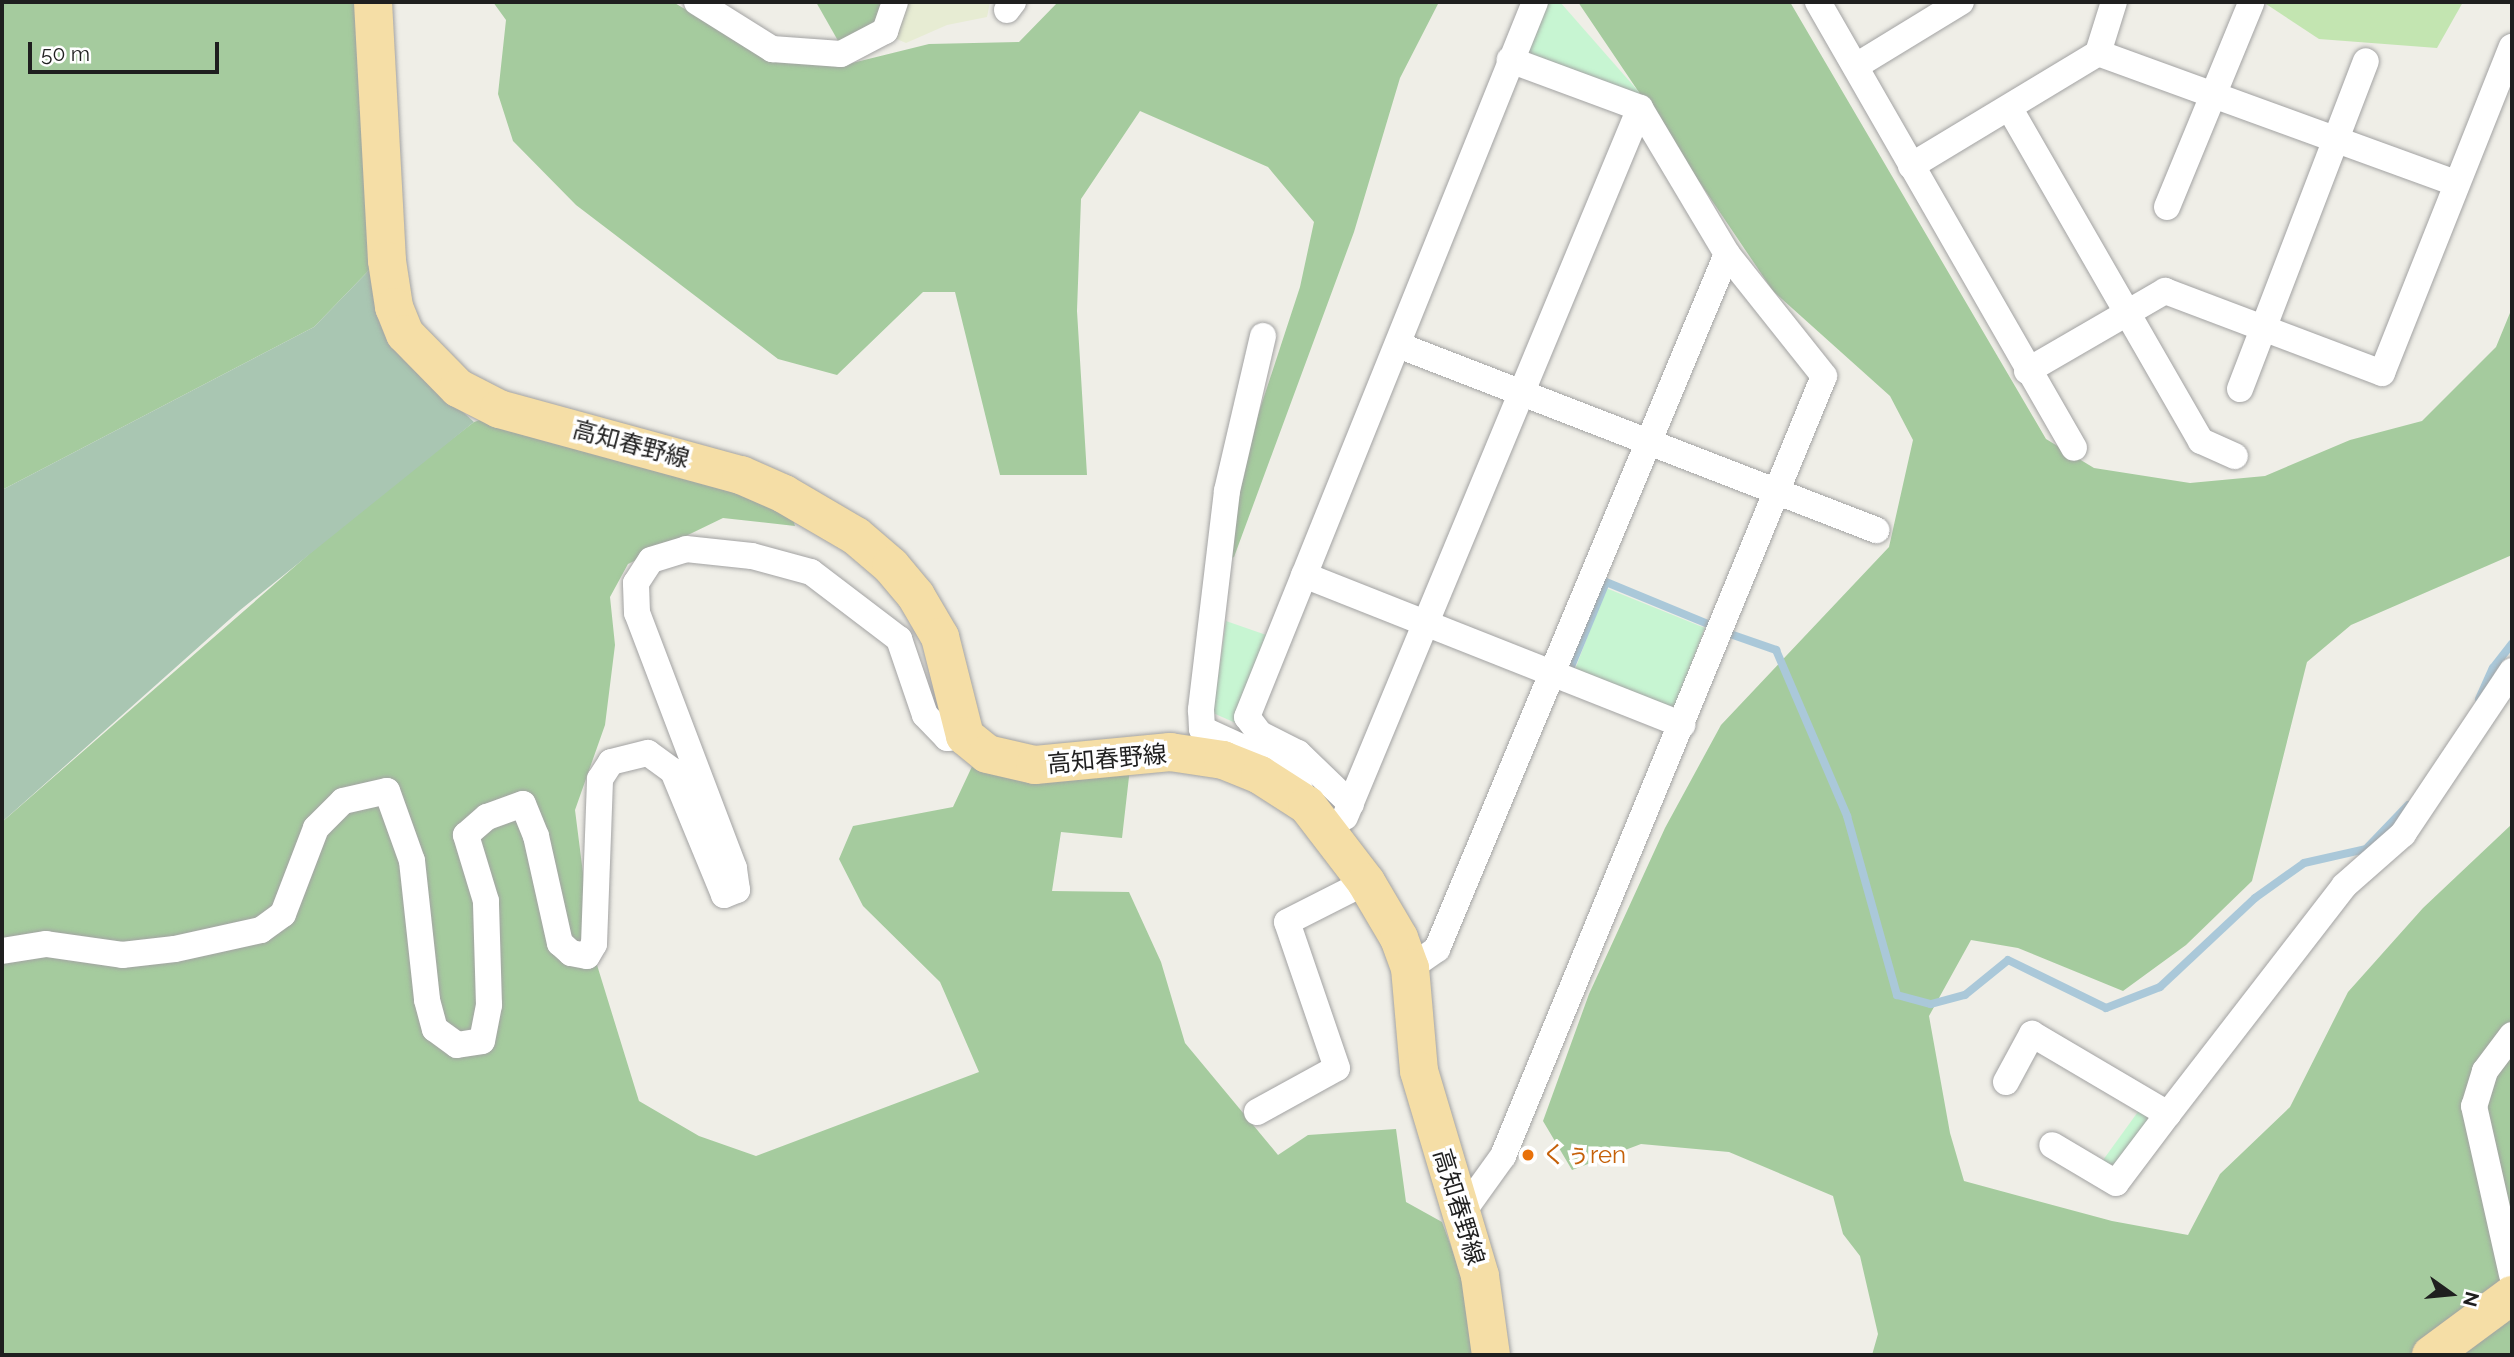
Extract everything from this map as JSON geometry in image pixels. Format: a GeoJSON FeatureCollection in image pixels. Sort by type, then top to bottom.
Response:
{"type":"FeatureCollection","features":[{"type":"Feature","properties":{"kind":"main road","name":"高知春野線"},"geometry":{"type":"LineString","coordinates":[[373,2],[387,261],[394,307],[405,334],[458,388],[499,409],[741,475],[794,499],[856,536],[891,566],[940,637],[965,736],[987,754],[1035,765],[1170,752],[1223,760],[1260,775],[1307,805],[1366,881],[1387,915],[1410,968],[1419,1072],[1480,1276],[1491,1355]]}},
{"type":"Feature","properties":{"kind":"main road"},"geometry":{"type":"LineString","coordinates":[[2431,1355],[2512,1295]]}},
{"type":"Feature","properties":{"kind":"street"},"geometry":{"type":"LineString","coordinates":[[697,2],[772,49],[841,54],[885,31],[895,2]]}},
{"type":"Feature","properties":{"kind":"street"},"geometry":{"type":"LineString","coordinates":[[1352,804],[1298,753],[1260,734],[1247,717],[1535,2]]}},
{"type":"Feature","properties":{"kind":"street"},"geometry":{"type":"LineString","coordinates":[[1818,2],[2027,371],[2074,448]]}},
{"type":"Feature","properties":{"kind":"street"},"geometry":{"type":"LineString","coordinates":[[1911,166],[2010,109],[2098,53],[2114,2]]}},
{"type":"Feature","properties":{"kind":"street"},"geometry":{"type":"LineString","coordinates":[[1856,65],[1957,3]]}},
{"type":"Feature","properties":{"kind":"street"},"geometry":{"type":"LineString","coordinates":[[2167,207],[2251,3]]}},
{"type":"Feature","properties":{"kind":"street"},"geometry":{"type":"LineString","coordinates":[[2027,371],[2165,291],[2382,373],[2512,47]]}},
{"type":"Feature","properties":{"kind":"street"},"geometry":{"type":"LineString","coordinates":[[2098,53],[2216,92],[2456,183]]}},
{"type":"Feature","properties":{"kind":"street"},"geometry":{"type":"LineString","coordinates":[[1462,1213],[1503,1156],[1824,376],[1727,254],[1640,108],[1510,60]]}},
{"type":"Feature","properties":{"kind":"street"},"geometry":{"type":"LineString","coordinates":[[2240,389],[2366,61]]}},
{"type":"Feature","properties":{"kind":"street"},"geometry":{"type":"LineString","coordinates":[[1334,840],[1352,804],[1640,108]]}},
{"type":"Feature","properties":{"kind":"street"},"geometry":{"type":"LineString","coordinates":[[2010,109],[2201,441],[2235,456]]}},
{"type":"Feature","properties":{"kind":"street"},"geometry":{"type":"LineString","coordinates":[[1410,968],[1437,949],[1549,675],[1650,445],[1727,254]]}},
{"type":"Feature","properties":{"kind":"street"},"geometry":{"type":"LineString","coordinates":[[1263,336],[1227,491],[1200,710],[1202,729],[1289,769],[1307,805]]}},
{"type":"Feature","properties":{"kind":"street"},"geometry":{"type":"LineString","coordinates":[[1398,345],[1524,390],[1650,445],[1876,530]]}},
{"type":"Feature","properties":{"kind":"street"},"geometry":{"type":"LineString","coordinates":[[2,951],[46,944],[122,955],[175,949],[261,930],[283,914],[316,828],[343,801],[387,791],[412,861],[427,1000],[435,1029],[457,1045],[482,1041],[489,1005],[486,901],[466,835],[486,817],[523,804],[536,836],[560,943],[571,953],[587,956],[594,944],[600,779],[611,762],[648,753],[673,771],[724,895],[737,890],[733,868],[637,613],[636,583],[651,559],[686,549],[752,555],[811,572],[899,639],[925,715],[947,738],[965,736]]}},
{"type":"Feature","properties":{"kind":"street"},"geometry":{"type":"LineString","coordinates":[[1304,575],[1424,626],[1682,726]]}},
{"type":"Feature","properties":{"kind":"street"},"geometry":{"type":"LineString","coordinates":[[2052,1145],[2116,1184],[2344,886],[2403,834],[2512,670]]}},
{"type":"Feature","properties":{"kind":"street"},"geometry":{"type":"LineString","coordinates":[[1258,1112],[1337,1068],[1287,922],[1366,881]]}},
{"type":"Feature","properties":{"kind":"street"},"geometry":{"type":"LineString","coordinates":[[2006,1082],[2032,1034],[2168,1114]]}},
{"type":"Feature","properties":{"kind":"street"},"geometry":{"type":"LineString","coordinates":[[2512,1035],[2485,1071],[2474,1106],[2512,1275]]}},
{"type":"Feature","properties":{"kind":"green space"},"geometry":{"type":"Polygon","coordinates":[[[2,2],[378,2],[376,263],[314,327],[2,490],[2,2]]]}},
{"type":"Feature","properties":{"kind":"green space"},"geometry":{"type":"Polygon","coordinates":[[[493,2],[673,2],[773,61],[840,66],[929,44],[1019,42],[1058,2],[1439,2],[1400,78],[1354,232],[1234,557],[1222,562],[1235,485],[1300,287],[1314,222],[1268,167],[1140,111],[1081,199],[1077,311],[1087,475],[1000,475],[955,292],[923,292],[837,375],[778,359],[576,205],[513,141],[498,94],[506,20],[493,2]]]}},
{"type":"Feature","properties":{"kind":"green space"},"geometry":{"type":"Polygon","coordinates":[[[816,2],[885,2],[877,27],[841,46],[816,2]]]}},
{"type":"Feature","properties":{"kind":"green space"},"geometry":{"type":"Polygon","coordinates":[[[903,2],[990,2],[987,17],[947,25],[906,43],[890,36],[903,2]]]}},
{"type":"Feature","properties":{"kind":"green space"},"geometry":{"type":"Polygon","coordinates":[[[1545,2],[1560,2],[1639,92],[1637,99],[1525,54],[1545,2]]]}},
{"type":"Feature","properties":{"kind":"green space"},"geometry":{"type":"Polygon","coordinates":[[[1578,2],[1790,2],[2046,439],[2094,468],[2190,483],[2265,476],[2350,440],[2422,421],[2496,347],[2512,308],[2512,555],[2351,625],[2307,662],[2252,881],[2186,945],[2123,991],[2018,948],[1971,940],[1929,1016],[1950,1133],[1964,1181],[2112,1221],[2188,1235],[2220,1174],[2290,1107],[2348,992],[2423,908],[2512,824],[2512,1355],[1872,1355],[1878,1334],[1860,1256],[1843,1234],[1833,1196],[1729,1152],[1641,1144],[1572,1170],[1543,1121],[1589,994],[1665,828],[1721,725],[1889,547],[1913,440],[1890,396],[1773,291],[1578,2]]]}},
{"type":"Feature","properties":{"kind":"green space"},"geometry":{"type":"Polygon","coordinates":[[[2263,2],[2463,2],[2437,48],[2319,39],[2263,2]]]}},
{"type":"Feature","properties":{"kind":"green space"},"geometry":{"type":"Polygon","coordinates":[[[376,263],[428,380],[474,422],[239,611],[2,822],[2,490],[314,327],[376,263]]]}},
{"type":"Feature","properties":{"kind":"green space"},"geometry":{"type":"Polygon","coordinates":[[[492,416],[790,510],[795,526],[723,518],[628,564],[610,597],[615,645],[605,725],[575,810],[593,952],[639,1101],[699,1136],[756,1156],[979,1072],[940,982],[863,906],[839,859],[853,826],[953,807],[976,758],[1130,768],[1122,838],[1061,832],[1052,891],[1129,892],[1161,962],[1185,1043],[1278,1155],[1308,1135],[1396,1129],[1406,1202],[1442,1222],[1468,1293],[1478,1355],[2,1355],[2,822],[355,514],[474,422],[492,416]]]}},
{"type":"Feature","properties":{"kind":"green space"},"geometry":{"type":"Polygon","coordinates":[[[1606,588],[1705,628],[1672,713],[1574,672],[1606,588]]]}},
{"type":"Feature","properties":{"kind":"green space"},"geometry":{"type":"Polygon","coordinates":[[[1226,621],[1272,637],[1238,724],[1213,713],[1226,621]]]}},
{"type":"Feature","properties":{"kind":"green space"},"geometry":{"type":"Polygon","coordinates":[[[2140,1109],[2150,1115],[2152,1128],[2117,1174],[2098,1167],[2140,1109]]]}},
{"type":"Feature","properties":{"kind":"waterway"},"geometry":{"type":"LineString","coordinates":[[1570,669],[1606,582],[1708,624]]}},
{"type":"Feature","properties":{"kind":"waterway"},"geometry":{"type":"LineString","coordinates":[[1733,635],[1776,650],[1847,816],[1897,995],[1931,1004],[1965,995],[2008,960],[2106,1008],[2160,987],[2255,898],[2304,863],[2366,849],[2408,805]]}},
{"type":"Feature","properties":{"kind":"waterway"},"geometry":{"type":"LineString","coordinates":[[2479,699],[2493,668],[2512,644]]}},
{"type":"Feature","properties":{"kind":"place","name":"くぅren"},"geometry":{"type":"Point","coordinates":[1528,1155]}}]}
